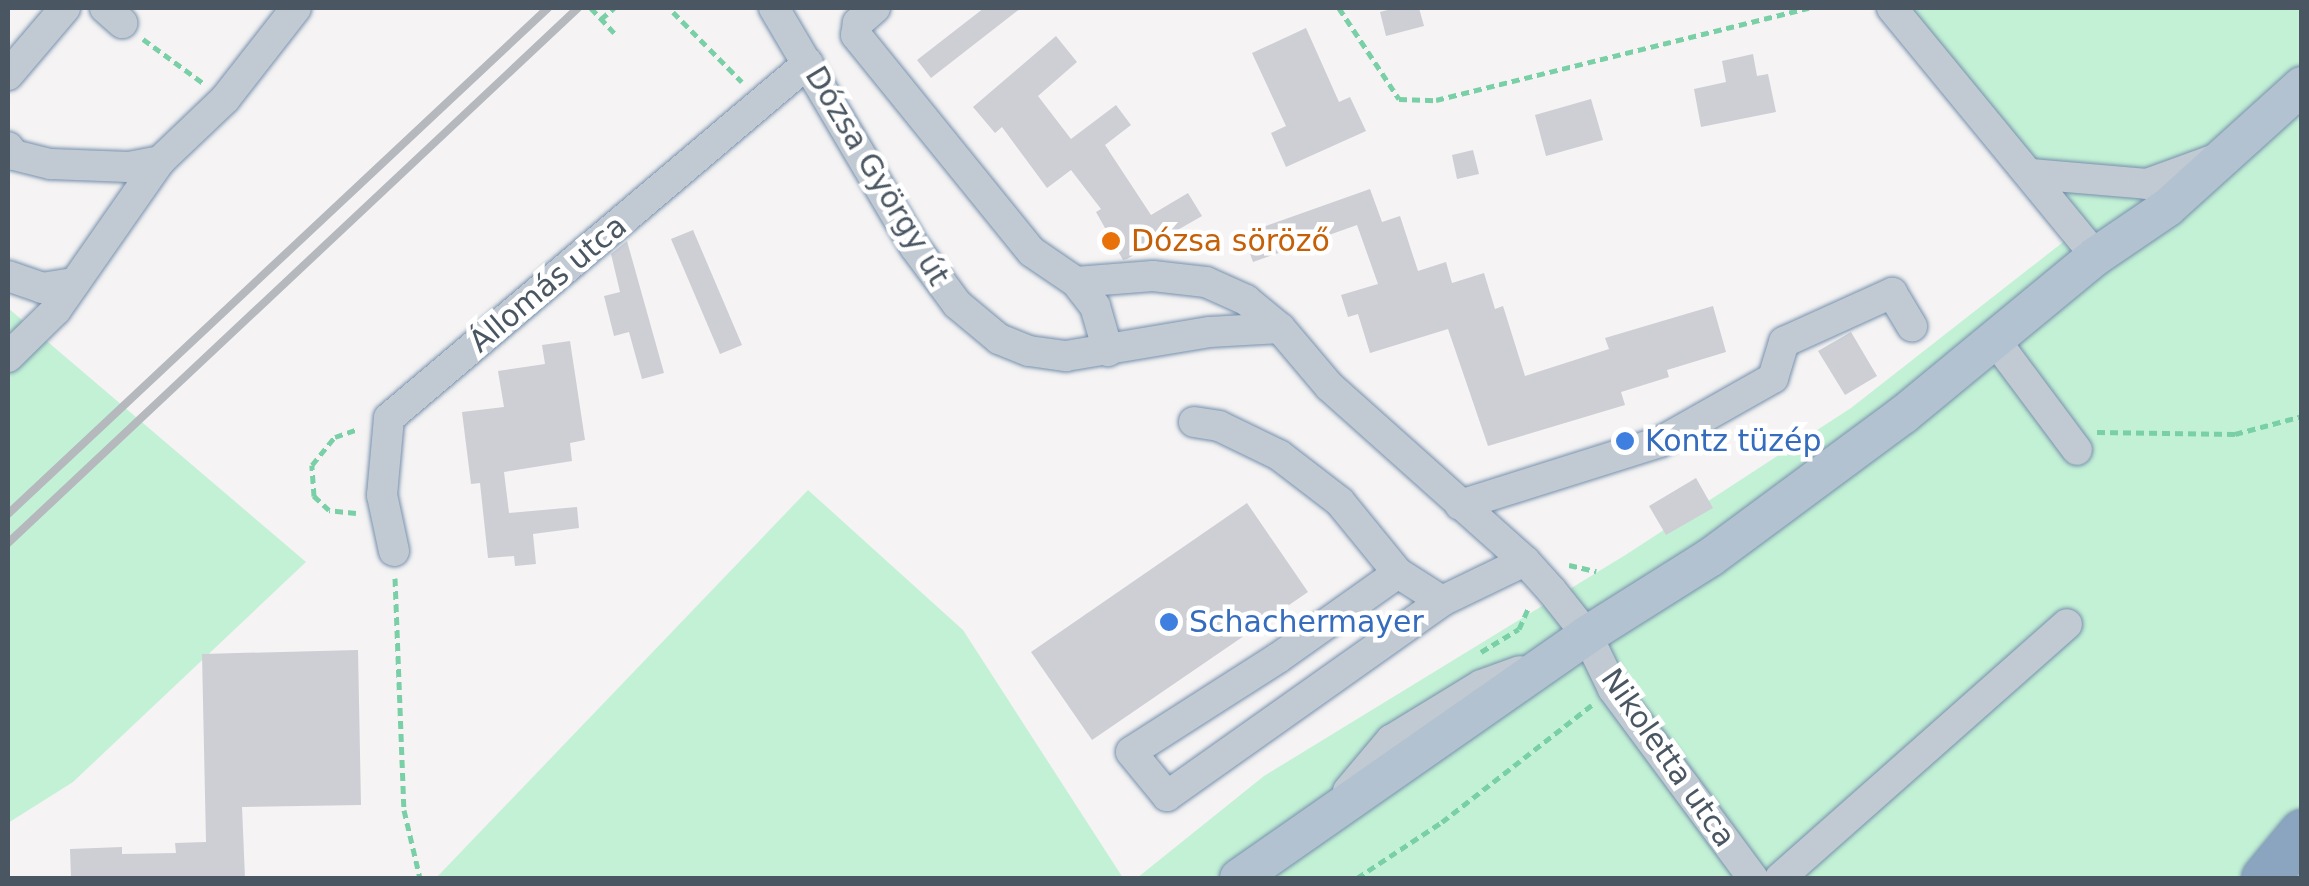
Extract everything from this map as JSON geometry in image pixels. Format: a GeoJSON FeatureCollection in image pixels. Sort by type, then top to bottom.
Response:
{"type":"FeatureCollection","features":[{"type":"Feature","properties":{"kind":"highway"},"geometry":{"type":"LineString","coordinates":[[2264,878],[2302,832]]}},
{"type":"Feature","properties":{"kind":"main road"},"geometry":{"type":"LineString","coordinates":[[1239,878],[1587,635],[1711,556],[1903,416],[2096,256],[2168,207],[2302,86]]}},
{"type":"Feature","properties":{"kind":"street"},"geometry":{"type":"LineString","coordinates":[[8,75],[65,8]]}},
{"type":"Feature","properties":{"kind":"street"},"geometry":{"type":"LineString","coordinates":[[8,357],[75,284],[160,162],[225,100],[296,8]]}},
{"type":"Feature","properties":{"kind":"street","name":"Dózsa György út"},"geometry":{"type":"LineString","coordinates":[[875,8],[858,23],[856,35],[1032,252],[1076,282],[1095,306],[1108,352]]}},
{"type":"Feature","properties":{"kind":"street"},"geometry":{"type":"LineString","coordinates":[[1892,8],[2096,256]]}},
{"type":"Feature","properties":{"kind":"street","name":"Dózsa György út"},"geometry":{"type":"LineString","coordinates":[[788,13],[808,63],[915,247],[957,304],[999,340],[1029,351],[1066,356],[1210,332],[1280,328]]}},
{"type":"Feature","properties":{"kind":"street","name":"Állomás utca"},"geometry":{"type":"LineString","coordinates":[[389,418],[753,94],[808,63]]}},
{"type":"Feature","properties":{"kind":"street"},"geometry":{"type":"LineString","coordinates":[[10,153],[51,164],[129,167],[160,162]]}},
{"type":"Feature","properties":{"kind":"street"},"geometry":{"type":"LineString","coordinates":[[2031,174],[2146,184],[2225,156]]}},
{"type":"Feature","properties":{"kind":"street"},"geometry":{"type":"LineString","coordinates":[[8,276],[42,288],[75,284]]}},
{"type":"Feature","properties":{"kind":"street"},"geometry":{"type":"LineString","coordinates":[[1076,282],[1153,276],[1206,282],[1246,300],[1280,328],[1330,386],[1525,561],[1587,635]]}},
{"type":"Feature","properties":{"kind":"street"},"geometry":{"type":"LineString","coordinates":[[1460,505],[1660,442],[1773,378],[1784,342],[1892,293],[1912,326]]}},
{"type":"Feature","properties":{"kind":"street"},"geometry":{"type":"LineString","coordinates":[[1995,340],[2068,440]]}},
{"type":"Feature","properties":{"kind":"street"},"geometry":{"type":"LineString","coordinates":[[389,418],[382,495],[394,551]]}},
{"type":"Feature","properties":{"kind":"street"},"geometry":{"type":"LineString","coordinates":[[1194,422],[1246,436],[1312,478],[1340,502],[1398,573],[1442,601]]}},
{"type":"Feature","properties":{"kind":"street"},"geometry":{"type":"LineString","coordinates":[[1398,573],[1278,658],[1131,752],[1167,796],[1442,601],[1525,561]]}},
{"type":"Feature","properties":{"kind":"street"},"geometry":{"type":"LineString","coordinates":[[1780,878],[2067,624]]}},
{"type":"Feature","properties":{"kind":"street","name":"Nikoletta utca"},"geometry":{"type":"LineString","coordinates":[[1587,635],[1613,689],[1753,878]]}},
{"type":"Feature","properties":{"kind":"path"},"geometry":{"type":"LineString","coordinates":[[591,8],[614,33]]}},
{"type":"Feature","properties":{"kind":"path"},"geometry":{"type":"LineString","coordinates":[[602,19],[614,8]]}},
{"type":"Feature","properties":{"kind":"path"},"geometry":{"type":"LineString","coordinates":[[1339,8],[1399,99],[1436,100],[1810,8]]}},
{"type":"Feature","properties":{"kind":"path"},"geometry":{"type":"LineString","coordinates":[[674,12],[753,94]]}},
{"type":"Feature","properties":{"kind":"path"},"geometry":{"type":"LineString","coordinates":[[113,15],[225,100]]}},
{"type":"Feature","properties":{"kind":"path"},"geometry":{"type":"LineString","coordinates":[[753,94],[756,72]]}},
{"type":"Feature","properties":{"kind":"path"},"geometry":{"type":"LineString","coordinates":[[2068,440],[2235,434],[2302,416]]}},
{"type":"Feature","properties":{"kind":"path"},"geometry":{"type":"LineString","coordinates":[[382,495],[356,513],[329,510],[314,496],[312,465],[335,438],[389,418]]}},
{"type":"Feature","properties":{"kind":"path"},"geometry":{"type":"LineString","coordinates":[[394,551],[404,810],[420,878]]}},
{"type":"Feature","properties":{"kind":"path"},"geometry":{"type":"LineString","coordinates":[[1468,660],[1519,629],[1525,610],[1580,570]]}},
{"type":"Feature","properties":{"kind":"path"},"geometry":{"type":"LineString","coordinates":[[1357,878],[1442,822],[1613,689]]}},
{"type":"Feature","properties":{"kind":"green space"},"geometry":{"type":"Polygon","coordinates":[[[1892,8],[2301,8],[2301,878],[1137,878],[1264,776],[1627,554],[1851,408],[2076,232],[1892,8]]]}},
{"type":"Feature","properties":{"kind":"green space"},"geometry":{"type":"Polygon","coordinates":[[[8,308],[306,562],[73,782],[8,823],[8,308]]]}},
{"type":"Feature","properties":{"kind":"green space"},"geometry":{"type":"Polygon","coordinates":[[[808,490],[963,630],[1123,878],[436,878],[808,490]]]}},
{"type":"Feature","properties":{"kind":"building"},"geometry":{"type":"Polygon","coordinates":[[[984,8],[1021,8],[931,78],[917,60],[984,8]]]}},
{"type":"Feature","properties":{"kind":"building"},"geometry":{"type":"Polygon","coordinates":[[[1419,8],[1424,26],[1386,36],[1380,12],[1419,8]]]}},
{"type":"Feature","properties":{"kind":"building"},"geometry":{"type":"Polygon","coordinates":[[[1306,28],[1339,102],[1350,97],[1366,131],[1286,167],[1271,133],[1286,126],[1252,53],[1306,28]]]}},
{"type":"Feature","properties":{"kind":"building"},"geometry":{"type":"Polygon","coordinates":[[[1056,36],[1077,62],[1038,96],[1071,139],[1116,105],[1131,125],[1105,145],[1151,215],[1188,193],[1202,216],[1127,259],[1123,260],[1096,212],[1101,209],[1071,170],[1047,188],[1002,127],[995,133],[973,107],[1056,36]]]}},
{"type":"Feature","properties":{"kind":"building"},"geometry":{"type":"Polygon","coordinates":[[[1753,54],[1757,76],[1768,74],[1776,112],[1701,127],[1694,89],[1726,82],[1722,61],[1753,54]]]}},
{"type":"Feature","properties":{"kind":"building"},"geometry":{"type":"Polygon","coordinates":[[[1591,99],[1603,140],[1546,156],[1535,115],[1591,99]]]}},
{"type":"Feature","properties":{"kind":"building"},"geometry":{"type":"Polygon","coordinates":[[[1473,150],[1479,174],[1457,179],[1452,155],[1473,150]]]}},
{"type":"Feature","properties":{"kind":"building"},"geometry":{"type":"Polygon","coordinates":[[[1370,189],[1382,222],[1400,216],[1418,271],[1446,262],[1452,283],[1484,273],[1495,309],[1503,306],[1525,376],[1609,349],[1605,338],[1713,306],[1726,352],[1667,370],[1669,377],[1621,392],[1625,405],[1488,446],[1448,329],[1370,353],[1358,314],[1348,317],[1341,295],[1378,284],[1357,225],[1253,262],[1243,234],[1370,189]]]}},
{"type":"Feature","properties":{"kind":"building"},"geometry":{"type":"Polygon","coordinates":[[[693,230],[742,345],[720,354],[671,239],[693,230]]]}},
{"type":"Feature","properties":{"kind":"building"},"geometry":{"type":"Polygon","coordinates":[[[627,241],[664,373],[642,379],[629,332],[614,336],[604,296],[620,292],[611,254],[627,241]]]}},
{"type":"Feature","properties":{"kind":"building"},"geometry":{"type":"Polygon","coordinates":[[[1851,332],[1877,376],[1845,395],[1818,351],[1851,332]]]}},
{"type":"Feature","properties":{"kind":"building"},"geometry":{"type":"Polygon","coordinates":[[[570,341],[585,440],[570,443],[572,461],[504,472],[509,513],[577,507],[579,528],[533,534],[536,564],[515,566],[514,556],[488,558],[480,483],[471,484],[462,412],[504,407],[498,371],[545,364],[542,345],[570,341]]]}},
{"type":"Feature","properties":{"kind":"building"},"geometry":{"type":"Polygon","coordinates":[[[1696,478],[1713,508],[1666,535],[1649,506],[1696,478]]]}},
{"type":"Feature","properties":{"kind":"building","name":"Schachermayer"},"geometry":{"type":"Polygon","coordinates":[[[1247,503],[1308,592],[1092,740],[1031,652],[1247,503]]]}},
{"type":"Feature","properties":{"kind":"building"},"geometry":{"type":"Polygon","coordinates":[[[358,650],[361,805],[242,807],[245,878],[71,878],[70,849],[122,847],[122,854],[176,853],[175,843],[206,842],[202,654],[358,650]]]}},
{"type":"Feature","properties":{"kind":"railway"},"geometry":{"type":"LineString","coordinates":[[8,514],[548,8]]}},
{"type":"Feature","properties":{"kind":"railway"},"geometry":{"type":"LineString","coordinates":[[8,543],[578,8]]}},
{"type":"Feature","properties":{"kind":"place","name":"Dózsa söröző"},"geometry":{"type":"Point","coordinates":[1111,241]}},
{"type":"Feature","properties":{"kind":"place","name":"Kontz tüzép"},"geometry":{"type":"Point","coordinates":[1625,441]}},
{"type":"Feature","properties":{"kind":"place","name":"Schachermayer"},"geometry":{"type":"Point","coordinates":[1169,622]}}]}
